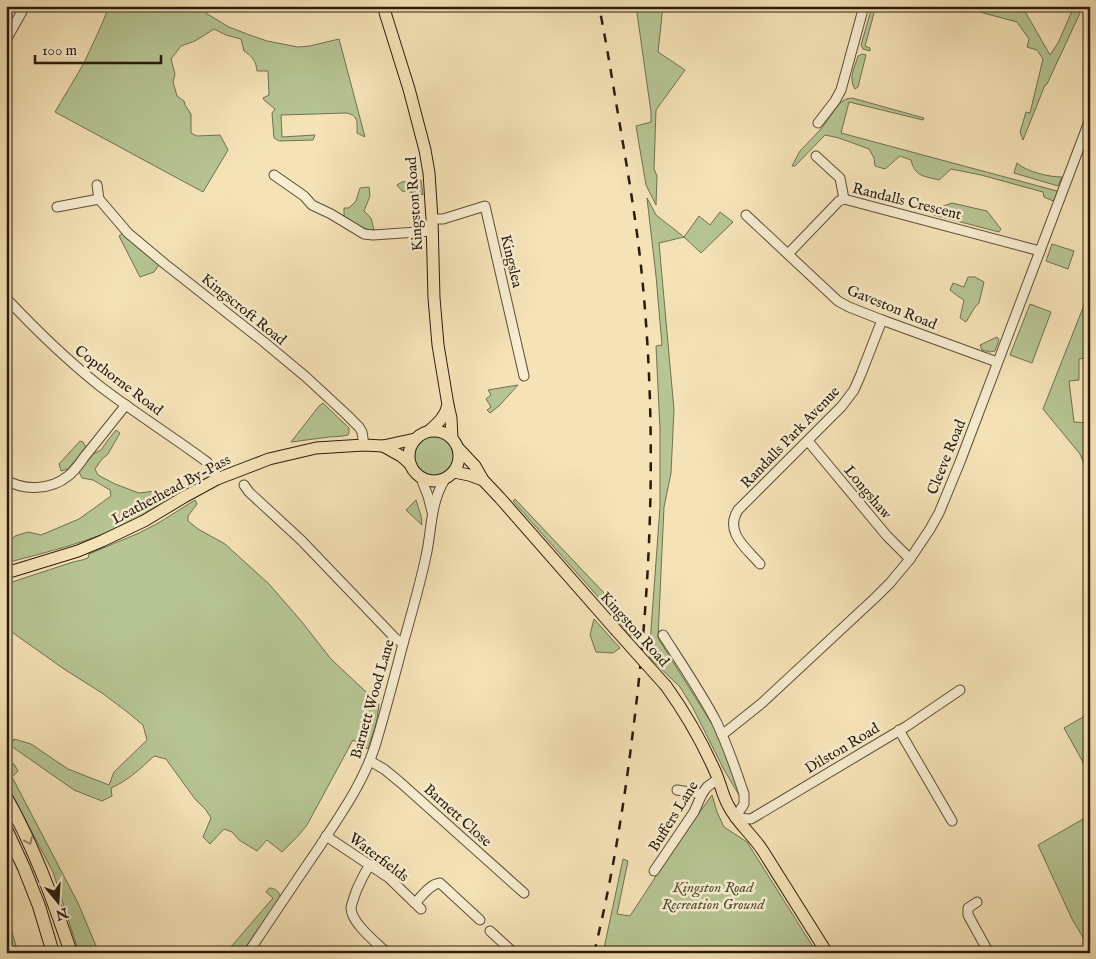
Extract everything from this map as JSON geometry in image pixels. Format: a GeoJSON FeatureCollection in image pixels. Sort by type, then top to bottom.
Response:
{"type":"FeatureCollection","features":[{"type":"Feature","properties":{"kind":"highway"},"geometry":{"type":"LineString","coordinates":[[6,797],[20,821],[38,862],[71,953]]}},
{"type":"Feature","properties":{"kind":"highway"},"geometry":{"type":"LineString","coordinates":[[6,829],[39,906],[53,953]]}},
{"type":"Feature","properties":{"kind":"main road","name":"Kingston Road"},"geometry":{"type":"LineString","coordinates":[[383,6],[409,89],[425,150],[431,188],[436,326],[451,418],[452,438]]}},
{"type":"Feature","properties":{"kind":"main road"},"geometry":{"type":"LineString","coordinates":[[383,446],[415,439],[429,431],[446,413],[448,405]]}},
{"type":"Feature","properties":{"kind":"main road"},"geometry":{"type":"LineString","coordinates":[[429,431],[445,433],[456,443],[459,461],[449,476]]}},
{"type":"Feature","properties":{"kind":"main road"},"geometry":{"type":"LineString","coordinates":[[410,464],[409,451],[415,439]]}},
{"type":"Feature","properties":{"kind":"main road","name":"Leatherhead By-Pass"},"geometry":{"type":"LineString","coordinates":[[6,573],[78,551],[102,541],[144,521],[216,479],[252,465],[316,448],[364,445],[383,446]]}},
{"type":"Feature","properties":{"kind":"main road"},"geometry":{"type":"LineString","coordinates":[[383,446],[401,456],[421,478],[433,482],[449,476],[469,475],[483,480]]}},
{"type":"Feature","properties":{"kind":"main road","name":"Kingston Road"},"geometry":{"type":"LineString","coordinates":[[458,449],[475,466],[483,480],[676,699],[714,768],[727,805],[744,829],[756,840],[763,850],[827,953]]}},
{"type":"Feature","properties":{"kind":"street"},"geometry":{"type":"LineString","coordinates":[[6,40],[25,6]]}},
{"type":"Feature","properties":{"kind":"street"},"geometry":{"type":"LineString","coordinates":[[818,123],[841,90],[864,6]]}},
{"type":"Feature","properties":{"kind":"street","name":"Cleeve Road"},"geometry":{"type":"LineString","coordinates":[[722,735],[762,703],[884,590],[910,559],[939,513],[1090,119]]}},
{"type":"Feature","properties":{"kind":"street"},"geometry":{"type":"LineString","coordinates":[[816,156],[840,178],[844,199]]}},
{"type":"Feature","properties":{"kind":"street"},"geometry":{"type":"LineString","coordinates":[[274,175],[304,196],[312,205],[364,234],[373,235],[432,225]]}},
{"type":"Feature","properties":{"kind":"street"},"geometry":{"type":"LineString","coordinates":[[57,207],[99,199],[97,185]]}},
{"type":"Feature","properties":{"kind":"street","name":"Kingscroft Road"},"geometry":{"type":"LineString","coordinates":[[99,199],[128,234],[264,342],[346,414],[362,432],[364,445]]}},
{"type":"Feature","properties":{"kind":"street","name":"Randalls Crescent"},"geometry":{"type":"LineString","coordinates":[[788,254],[839,201],[844,199],[1040,251]]}},
{"type":"Feature","properties":{"kind":"street","name":"Kingslea"},"geometry":{"type":"LineString","coordinates":[[432,225],[443,219],[485,206],[524,376]]}},
{"type":"Feature","properties":{"kind":"street","name":"Gaveston Road"},"geometry":{"type":"LineString","coordinates":[[746,215],[838,301],[882,320],[997,362]]}},
{"type":"Feature","properties":{"kind":"street","name":"Copthorne Road"},"geometry":{"type":"LineString","coordinates":[[6,298],[30,324],[102,388],[207,462],[213,470],[216,479]]}},
{"type":"Feature","properties":{"kind":"street","name":"Randalls Park Avenue"},"geometry":{"type":"LineString","coordinates":[[760,564],[737,538],[733,527],[735,515],[842,406],[854,390],[882,320]]}},
{"type":"Feature","properties":{"kind":"street"},"geometry":{"type":"LineString","coordinates":[[6,480],[24,487],[40,487],[55,483],[68,476],[126,405]]}},
{"type":"Feature","properties":{"kind":"street","name":"Longshaw"},"geometry":{"type":"LineString","coordinates":[[808,441],[887,536],[910,559]]}},
{"type":"Feature","properties":{"kind":"street","name":"Barnett Wood Lane"},"geometry":{"type":"LineString","coordinates":[[248,953],[326,836],[370,761],[426,556],[436,496],[449,476]]}},
{"type":"Feature","properties":{"kind":"street","name":"Barnett Wood Lane"},"geometry":{"type":"LineString","coordinates":[[421,478],[432,512]]}},
{"type":"Feature","properties":{"kind":"street"},"geometry":{"type":"LineString","coordinates":[[244,485],[249,492],[301,540],[396,639],[403,643]]}},
{"type":"Feature","properties":{"kind":"street","name":"Kingston Road"},"geometry":{"type":"LineString","coordinates":[[663,635],[696,687],[722,735],[744,794],[744,804],[736,818]]}},
{"type":"Feature","properties":{"kind":"street","name":"Dilston Road"},"geometry":{"type":"LineString","coordinates":[[736,818],[751,819],[899,730],[960,690]]}},
{"type":"Feature","properties":{"kind":"street"},"geometry":{"type":"LineString","coordinates":[[899,730],[952,821]]}},
{"type":"Feature","properties":{"kind":"street","name":"Barnett Close"},"geometry":{"type":"LineString","coordinates":[[370,761],[384,769],[401,783],[524,893]]}},
{"type":"Feature","properties":{"kind":"street","name":"Buffers Lane"},"geometry":{"type":"LineString","coordinates":[[654,872],[694,812],[702,794],[707,787],[718,779]]}},
{"type":"Feature","properties":{"kind":"street"},"geometry":{"type":"LineString","coordinates":[[677,790],[702,794]]}},
{"type":"Feature","properties":{"kind":"street","name":"Waterfields"},"geometry":{"type":"LineString","coordinates":[[326,836],[389,878],[418,906],[431,886],[440,883],[480,920]]}},
{"type":"Feature","properties":{"kind":"street"},"geometry":{"type":"LineString","coordinates":[[370,865],[363,876],[353,901],[352,912],[356,922],[387,953]]}},
{"type":"Feature","properties":{"kind":"street"},"geometry":{"type":"LineString","coordinates":[[977,902],[968,908],[968,916],[989,953]]}},
{"type":"Feature","properties":{"kind":"street"},"geometry":{"type":"LineString","coordinates":[[490,930],[514,953]]}},
{"type":"Feature","properties":{"kind":"green space"},"geometry":{"type":"Polygon","coordinates":[[[109,6],[194,6],[229,27],[267,41],[298,47],[339,39],[365,137],[357,133],[357,123],[354,116],[347,113],[281,115],[282,137],[315,135],[313,140],[279,141],[274,138],[272,113],[275,109],[263,98],[269,95],[268,71],[257,71],[253,59],[244,51],[241,39],[214,29],[195,41],[181,46],[171,59],[175,74],[173,82],[177,96],[184,101],[191,114],[191,133],[197,136],[220,135],[228,150],[203,192],[55,112],[84,63],[109,6]]]}},
{"type":"Feature","properties":{"kind":"green space"},"geometry":{"type":"Polygon","coordinates":[[[636,6],[663,6],[658,52],[685,70],[656,110],[654,169],[657,176],[656,205],[646,185],[636,126],[651,122],[651,112],[636,6]]]}},
{"type":"Feature","properties":{"kind":"green space"},"geometry":{"type":"Polygon","coordinates":[[[876,6],[865,46],[870,48],[870,51],[863,49],[861,45],[872,7],[876,6]]]}},
{"type":"Feature","properties":{"kind":"green space"},"geometry":{"type":"Polygon","coordinates":[[[946,6],[1001,6],[1026,13],[1050,55],[1058,43],[1073,9],[1075,8],[1080,13],[1045,85],[1023,140],[1020,132],[1026,112],[1030,113],[1043,59],[1037,50],[1027,47],[1029,39],[1017,22],[961,7],[953,9],[946,6]]]}},
{"type":"Feature","properties":{"kind":"green space"},"geometry":{"type":"Polygon","coordinates":[[[866,55],[858,87],[855,89],[852,81],[853,72],[858,56],[866,55]]]}},
{"type":"Feature","properties":{"kind":"green space"},"geometry":{"type":"Polygon","coordinates":[[[852,98],[924,118],[923,120],[849,102],[841,133],[1057,191],[1057,195],[1053,201],[1044,197],[1043,192],[951,169],[939,180],[929,178],[915,170],[911,160],[900,156],[885,169],[875,166],[874,158],[869,149],[825,135],[795,166],[792,166],[800,151],[821,129],[840,103],[852,98]]]}},
{"type":"Feature","properties":{"kind":"green space"},"geometry":{"type":"Polygon","coordinates":[[[1017,163],[1026,169],[1038,173],[1062,177],[1058,186],[1014,173],[1017,163]]]}},
{"type":"Feature","properties":{"kind":"green space"},"geometry":{"type":"Polygon","coordinates":[[[421,180],[423,195],[402,191],[397,185],[402,182],[421,180]]]}},
{"type":"Feature","properties":{"kind":"green space"},"geometry":{"type":"Polygon","coordinates":[[[369,187],[370,196],[364,211],[371,218],[374,230],[355,224],[344,217],[344,208],[349,208],[356,201],[360,188],[369,187]]]}},
{"type":"Feature","properties":{"kind":"green space"},"geometry":{"type":"Polygon","coordinates":[[[647,198],[656,215],[684,237],[659,243],[674,410],[671,473],[664,507],[658,638],[722,742],[741,794],[739,795],[680,687],[649,657],[660,507],[660,429],[656,346],[662,345],[647,198]]]}},
{"type":"Feature","properties":{"kind":"green space"},"geometry":{"type":"Polygon","coordinates":[[[952,203],[987,211],[1001,229],[999,232],[934,215],[933,210],[952,203]]]}},
{"type":"Feature","properties":{"kind":"green space"},"geometry":{"type":"Polygon","coordinates":[[[720,212],[733,222],[701,253],[684,237],[699,216],[710,225],[720,212]]]}},
{"type":"Feature","properties":{"kind":"green space"},"geometry":{"type":"Polygon","coordinates":[[[123,233],[159,265],[154,272],[140,277],[119,236],[123,233]]]}},
{"type":"Feature","properties":{"kind":"green space"},"geometry":{"type":"Polygon","coordinates":[[[1052,244],[1074,251],[1068,269],[1046,261],[1052,244]]]}},
{"type":"Feature","properties":{"kind":"green space"},"geometry":{"type":"Polygon","coordinates":[[[968,277],[975,277],[984,282],[979,303],[966,322],[960,318],[964,300],[950,290],[953,283],[964,287],[968,277]]]}},
{"type":"Feature","properties":{"kind":"green space"},"geometry":{"type":"Polygon","coordinates":[[[1090,290],[1090,326],[1085,358],[1079,359],[1079,380],[1069,381],[1074,422],[1088,423],[1090,478],[1080,454],[1043,409],[1090,290]]]}},
{"type":"Feature","properties":{"kind":"green space"},"geometry":{"type":"Polygon","coordinates":[[[1030,304],[1051,312],[1032,363],[1010,355],[1030,304]]]}},
{"type":"Feature","properties":{"kind":"green space"},"geometry":{"type":"Polygon","coordinates":[[[997,337],[999,340],[995,351],[982,350],[980,345],[997,337]]]}},
{"type":"Feature","properties":{"kind":"green space"},"geometry":{"type":"Polygon","coordinates":[[[518,385],[499,406],[490,413],[487,410],[491,407],[486,399],[491,395],[488,390],[518,385]]]}},
{"type":"Feature","properties":{"kind":"green space"},"geometry":{"type":"Polygon","coordinates":[[[323,403],[349,428],[348,435],[291,442],[319,406],[323,403]]]}},
{"type":"Feature","properties":{"kind":"green space"},"geometry":{"type":"Polygon","coordinates":[[[116,430],[120,433],[108,454],[95,469],[98,475],[139,493],[155,491],[161,504],[132,521],[99,536],[6,563],[6,539],[11,540],[15,536],[28,532],[41,535],[79,519],[111,496],[110,490],[93,480],[82,478],[79,472],[93,454],[101,450],[116,430]]]}},
{"type":"Feature","properties":{"kind":"green space"},"geometry":{"type":"Polygon","coordinates":[[[438,436],[445,439],[451,445],[454,456],[453,464],[445,473],[438,476],[430,476],[423,473],[415,464],[414,452],[417,445],[426,437],[438,436]]]}},
{"type":"Feature","properties":{"kind":"green space"},"geometry":{"type":"Polygon","coordinates":[[[80,441],[86,447],[68,469],[61,471],[59,464],[80,441]]]}},
{"type":"Feature","properties":{"kind":"green space"},"geometry":{"type":"Polygon","coordinates":[[[515,499],[623,613],[630,628],[631,637],[513,501],[515,499]]]}},
{"type":"Feature","properties":{"kind":"green space"},"geometry":{"type":"Polygon","coordinates":[[[195,500],[197,504],[188,516],[188,521],[198,529],[225,544],[269,584],[331,659],[379,704],[377,720],[368,749],[353,740],[307,825],[282,852],[267,840],[257,851],[239,840],[232,832],[224,829],[210,844],[203,837],[211,818],[166,759],[154,756],[129,778],[111,788],[112,796],[102,801],[74,790],[11,746],[14,739],[31,744],[68,769],[109,785],[114,772],[147,740],[143,725],[126,711],[6,628],[6,584],[88,558],[89,554],[139,533],[195,500]]]}},
{"type":"Feature","properties":{"kind":"green space"},"geometry":{"type":"Polygon","coordinates":[[[416,500],[421,516],[422,525],[406,510],[416,500]]]}},
{"type":"Feature","properties":{"kind":"green space"},"geometry":{"type":"Polygon","coordinates":[[[594,619],[620,648],[613,653],[596,652],[590,635],[594,619]]]}},
{"type":"Feature","properties":{"kind":"green space"},"geometry":{"type":"Polygon","coordinates":[[[1090,713],[1090,761],[1084,764],[1064,728],[1090,713]]]}},
{"type":"Feature","properties":{"kind":"green space"},"geometry":{"type":"Polygon","coordinates":[[[6,763],[8,765],[14,764],[18,771],[12,777],[78,903],[99,953],[79,953],[53,872],[6,783],[6,763]]]}},
{"type":"Feature","properties":{"kind":"green space","name":"Kingston Road Recreation Ground"},"geometry":{"type":"Polygon","coordinates":[[[712,795],[724,827],[747,842],[817,953],[603,953],[623,859],[628,861],[617,914],[630,916],[679,841],[712,795]]]}},
{"type":"Feature","properties":{"kind":"green space"},"geometry":{"type":"Polygon","coordinates":[[[1090,815],[1090,949],[1072,919],[1038,845],[1090,815]]]}},
{"type":"Feature","properties":{"kind":"green space"},"geometry":{"type":"Polygon","coordinates":[[[269,888],[277,891],[281,898],[249,947],[241,952],[229,952],[230,948],[273,898],[266,892],[269,888]]]}},
{"type":"Feature","properties":{"kind":"green space"},"geometry":{"type":"Polygon","coordinates":[[[6,918],[8,918],[18,953],[6,953],[6,918]]]}},
{"type":"Feature","properties":{"kind":"railway"},"geometry":{"type":"LineString","coordinates":[[594,953],[612,870],[621,815],[639,674],[645,618],[651,447],[647,333],[640,254],[599,6]]}}]}
